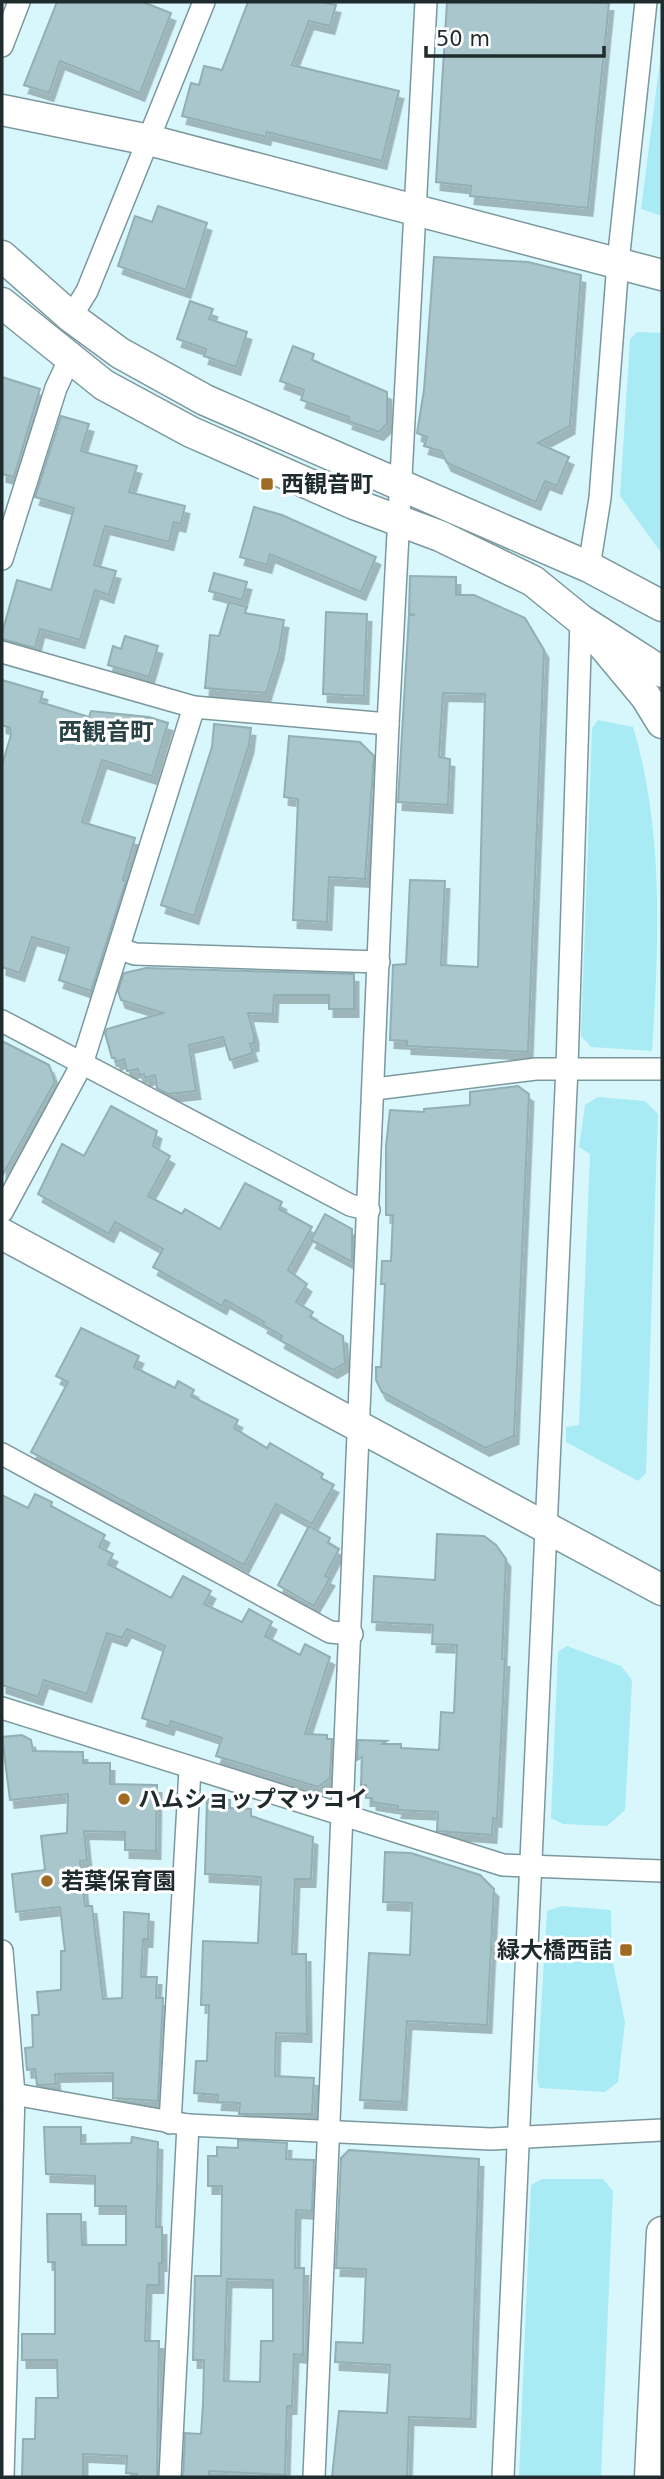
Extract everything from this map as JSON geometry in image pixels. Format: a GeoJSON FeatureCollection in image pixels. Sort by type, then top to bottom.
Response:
{"type":"FeatureCollection","features":[{"type":"Feature","properties":{"kind":"street"},"geometry":{"type":"LineString","coordinates":[[2,46],[19,2]]}},
{"type":"Feature","properties":{"kind":"street"},"geometry":{"type":"LineString","coordinates":[[71,317],[87,291],[204,2]]}},
{"type":"Feature","properties":{"kind":"street"},"geometry":{"type":"LineString","coordinates":[[314,2477],[352,1634],[388,724],[426,2]]}},
{"type":"Feature","properties":{"kind":"street"},"geometry":{"type":"LineString","coordinates":[[589,567],[600,498],[618,262],[646,2]]}},
{"type":"Feature","properties":{"kind":"street"},"geometry":{"type":"LineString","coordinates":[[2,110],[149,140],[662,275]]}},
{"type":"Feature","properties":{"kind":"street"},"geometry":{"type":"LineString","coordinates":[[2,256],[71,317],[120,353],[205,400],[589,567],[662,606]]}},
{"type":"Feature","properties":{"kind":"street"},"geometry":{"type":"LineString","coordinates":[[2,303],[69,360],[104,385],[191,432],[354,504],[399,519],[533,581],[581,620],[662,672]]}},
{"type":"Feature","properties":{"kind":"street"},"geometry":{"type":"LineString","coordinates":[[2,559],[56,388],[69,360]]}},
{"type":"Feature","properties":{"kind":"street"},"geometry":{"type":"LineString","coordinates":[[581,620],[646,697],[662,723]]}},
{"type":"Feature","properties":{"kind":"street"},"geometry":{"type":"LineString","coordinates":[[503,2477],[567,1067],[581,620]]}},
{"type":"Feature","properties":{"kind":"street"},"geometry":{"type":"LineString","coordinates":[[2,652],[194,707],[388,724]]}},
{"type":"Feature","properties":{"kind":"street"},"geometry":{"type":"LineString","coordinates":[[2,1212],[82,1064],[194,707]]}},
{"type":"Feature","properties":{"kind":"street"},"geometry":{"type":"LineString","coordinates":[[120,949],[135,954],[379,961]]}},
{"type":"Feature","properties":{"kind":"street"},"geometry":{"type":"LineString","coordinates":[[2,1021],[350,1205],[369,1210]]}},
{"type":"Feature","properties":{"kind":"street"},"geometry":{"type":"LineString","coordinates":[[375,1088],[567,1067],[662,1069]]}},
{"type":"Feature","properties":{"kind":"street"},"geometry":{"type":"LineString","coordinates":[[2,1234],[662,1590]]}},
{"type":"Feature","properties":{"kind":"street"},"geometry":{"type":"LineString","coordinates":[[2,1454],[330,1632],[352,1634]]}},
{"type":"Feature","properties":{"kind":"street"},"geometry":{"type":"LineString","coordinates":[[2,1708],[503,1866],[662,1871]]}},
{"type":"Feature","properties":{"kind":"street"},"geometry":{"type":"LineString","coordinates":[[170,2477],[190,1769]]}},
{"type":"Feature","properties":{"kind":"street"},"geometry":{"type":"LineString","coordinates":[[2,1951],[8,2093],[2,2477]]}},
{"type":"Feature","properties":{"kind":"street"},"geometry":{"type":"LineString","coordinates":[[8,2093],[179,2124],[491,2139],[662,2130]]}},
{"type":"Feature","properties":{"kind":"street"},"geometry":{"type":"LineString","coordinates":[[650,2477],[662,2232]]}},
{"type":"Feature","properties":{"kind":"shaded area"},"geometry":{"type":"Polygon","coordinates":[[[662,45],[662,216],[641,209],[662,45]]]}},
{"type":"Feature","properties":{"kind":"shaded area"},"geometry":{"type":"Polygon","coordinates":[[[637,332],[662,333],[662,554],[620,496],[630,339],[637,332]]]}},
{"type":"Feature","properties":{"kind":"shaded area"},"geometry":{"type":"Polygon","coordinates":[[[598,720],[633,727],[650,806],[657,887],[652,1051],[591,1047],[581,1036],[592,728],[598,720]]]}},
{"type":"Feature","properties":{"kind":"shaded area"},"geometry":{"type":"Polygon","coordinates":[[[598,1097],[645,1101],[658,1114],[646,1473],[638,1481],[566,1442],[566,1427],[579,1425],[590,1154],[579,1147],[585,1105],[598,1097]]]}},
{"type":"Feature","properties":{"kind":"shaded area"},"geometry":{"type":"Polygon","coordinates":[[[567,1646],[621,1666],[632,1680],[625,1810],[607,1826],[563,1824],[551,1818],[558,1652],[567,1646]]]}},
{"type":"Feature","properties":{"kind":"shaded area"},"geometry":{"type":"Polygon","coordinates":[[[561,1906],[611,1910],[612,1958],[625,2022],[618,2082],[605,2092],[539,2088],[537,2077],[547,1911],[561,1906]]]}},
{"type":"Feature","properties":{"kind":"shaded area"},"geometry":{"type":"Polygon","coordinates":[[[542,2179],[603,2179],[613,2191],[601,2477],[519,2477],[531,2185],[542,2179]]]}},
{"type":"Feature","properties":{"kind":"building"},"geometry":{"type":"Polygon","coordinates":[[[57,2],[143,2],[171,13],[140,93],[60,61],[49,93],[24,85],[57,2]]]}},
{"type":"Feature","properties":{"kind":"building"},"geometry":{"type":"Polygon","coordinates":[[[248,2],[322,2],[336,5],[330,26],[309,21],[292,65],[399,91],[382,161],[267,132],[266,137],[182,116],[191,83],[199,85],[204,66],[222,70],[248,2]]]}},
{"type":"Feature","properties":{"kind":"building"},"geometry":{"type":"Polygon","coordinates":[[[447,2],[609,3],[588,208],[470,196],[471,186],[436,182],[447,2]]]}},
{"type":"Feature","properties":{"kind":"building"},"geometry":{"type":"Polygon","coordinates":[[[158,206],[207,223],[186,290],[118,266],[135,216],[152,222],[158,206]]]}},
{"type":"Feature","properties":{"kind":"building"},"geometry":{"type":"Polygon","coordinates":[[[434,257],[528,262],[581,275],[570,426],[538,443],[569,457],[557,486],[545,481],[536,502],[447,463],[441,451],[424,446],[427,437],[417,433],[424,390],[434,257]]]}},
{"type":"Feature","properties":{"kind":"building"},"geometry":{"type":"Polygon","coordinates":[[[190,301],[213,309],[209,319],[247,332],[236,367],[204,356],[206,349],[177,339],[190,301]]]}},
{"type":"Feature","properties":{"kind":"building"},"geometry":{"type":"Polygon","coordinates":[[[293,346],[314,354],[312,360],[387,392],[387,424],[379,432],[348,421],[349,417],[301,400],[304,390],[280,381],[293,346]]]}},
{"type":"Feature","properties":{"kind":"building"},"geometry":{"type":"Polygon","coordinates":[[[2,377],[40,389],[14,477],[2,474],[2,377]]]}},
{"type":"Feature","properties":{"kind":"building"},"geometry":{"type":"Polygon","coordinates":[[[61,416],[89,424],[81,451],[137,466],[129,492],[185,506],[181,524],[174,522],[169,542],[105,526],[94,565],[116,571],[109,595],[95,590],[80,640],[40,629],[35,648],[2,639],[2,633],[17,580],[51,590],[74,508],[35,497],[61,416]]]}},
{"type":"Feature","properties":{"kind":"building"},"geometry":{"type":"Polygon","coordinates":[[[254,507],[282,515],[376,557],[361,592],[270,554],[267,565],[240,557],[254,507]]]}},
{"type":"Feature","properties":{"kind":"building"},"geometry":{"type":"Polygon","coordinates":[[[214,573],[247,582],[242,600],[209,591],[214,573]]]}},
{"type":"Feature","properties":{"kind":"building"},"geometry":{"type":"Polygon","coordinates":[[[410,576],[456,577],[456,595],[474,595],[525,618],[544,650],[528,1052],[407,1046],[407,1041],[390,1040],[393,965],[406,964],[410,880],[445,881],[441,965],[478,967],[485,694],[443,693],[439,757],[450,759],[448,805],[398,802],[409,615],[415,615],[409,613],[410,576]]]}},
{"type":"Feature","properties":{"kind":"building"},"geometry":{"type":"Polygon","coordinates":[[[229,602],[247,607],[245,613],[284,620],[279,652],[266,693],[205,688],[210,635],[219,636],[229,602]]]}},
{"type":"Feature","properties":{"kind":"building"},"geometry":{"type":"Polygon","coordinates":[[[326,612],[367,614],[364,696],[323,694],[326,612]]]}},
{"type":"Feature","properties":{"kind":"building"},"geometry":{"type":"Polygon","coordinates":[[[125,636],[158,646],[149,677],[108,665],[113,646],[121,649],[125,636]]]}},
{"type":"Feature","properties":{"kind":"building"},"geometry":{"type":"Polygon","coordinates":[[[2,680],[43,692],[40,702],[89,717],[91,711],[149,717],[168,723],[152,776],[102,760],[82,822],[135,838],[123,880],[126,881],[91,991],[59,980],[69,948],[32,937],[20,973],[2,967],[2,765],[11,735],[10,728],[2,725],[2,680]]]}},
{"type":"Feature","properties":{"kind":"building"},"geometry":{"type":"Polygon","coordinates":[[[214,724],[251,728],[249,745],[194,916],[161,905],[212,747],[214,724]]]}},
{"type":"Feature","properties":{"kind":"building"},"geometry":{"type":"Polygon","coordinates":[[[289,736],[360,742],[374,756],[365,879],[329,877],[327,922],[293,920],[298,799],[284,797],[289,736]]]}},
{"type":"Feature","properties":{"kind":"building"},"geometry":{"type":"Polygon","coordinates":[[[146,968],[354,974],[354,1009],[329,1009],[329,995],[274,995],[273,1014],[248,1013],[254,1035],[254,1043],[250,1044],[253,1053],[230,1060],[223,1037],[189,1045],[196,1091],[168,1094],[157,1088],[155,1075],[145,1078],[144,1074],[139,1075],[138,1069],[127,1071],[124,1059],[116,1062],[115,1058],[112,1058],[105,1033],[107,1029],[163,1013],[121,1000],[118,991],[124,973],[146,968]]]}},
{"type":"Feature","properties":{"kind":"building"},"geometry":{"type":"Polygon","coordinates":[[[2,1041],[49,1065],[55,1082],[2,1176],[2,1041]]]}},
{"type":"Feature","properties":{"kind":"building"},"geometry":{"type":"Polygon","coordinates":[[[518,1086],[529,1094],[514,1436],[485,1448],[382,1392],[376,1380],[376,1367],[381,1367],[385,1284],[381,1284],[382,1261],[391,1261],[393,1215],[386,1215],[386,1146],[390,1110],[424,1112],[424,1109],[470,1105],[470,1092],[518,1086]]]}},
{"type":"Feature","properties":{"kind":"building"},"geometry":{"type":"Polygon","coordinates":[[[111,1106],[157,1131],[153,1146],[170,1156],[148,1196],[182,1214],[185,1209],[220,1229],[245,1183],[282,1202],[279,1209],[312,1227],[288,1270],[307,1284],[296,1302],[313,1312],[310,1317],[343,1336],[345,1363],[333,1370],[280,1340],[282,1336],[263,1325],[264,1322],[225,1300],[222,1306],[153,1267],[163,1249],[115,1222],[109,1234],[38,1194],[62,1144],[84,1156],[111,1106]]]}},
{"type":"Feature","properties":{"kind":"building"},"geometry":{"type":"Polygon","coordinates":[[[325,1214],[352,1229],[352,1262],[311,1240],[325,1214]]]}},
{"type":"Feature","properties":{"kind":"building"},"geometry":{"type":"Polygon","coordinates":[[[81,1328],[139,1356],[134,1367],[175,1388],[178,1381],[194,1390],[191,1396],[238,1420],[234,1428],[267,1448],[270,1443],[323,1474],[321,1478],[334,1485],[312,1524],[276,1504],[244,1565],[31,1452],[68,1382],[56,1376],[81,1328]]]}},
{"type":"Feature","properties":{"kind":"building"},"geometry":{"type":"Polygon","coordinates":[[[35,1494],[52,1502],[51,1506],[105,1535],[99,1547],[113,1554],[108,1564],[171,1598],[183,1576],[211,1591],[204,1604],[242,1622],[249,1609],[272,1622],[265,1636],[300,1655],[305,1644],[330,1657],[305,1734],[327,1735],[327,1739],[332,1739],[330,1778],[318,1787],[216,1756],[222,1738],[171,1721],[169,1727],[142,1718],[165,1646],[127,1629],[122,1638],[107,1633],[87,1694],[44,1680],[38,1697],[2,1685],[2,1495],[28,1508],[35,1494]]]}},
{"type":"Feature","properties":{"kind":"building"},"geometry":{"type":"Polygon","coordinates":[[[309,1526],[330,1538],[328,1543],[339,1549],[325,1576],[330,1578],[314,1606],[278,1585],[309,1526]]]}},
{"type":"Feature","properties":{"kind":"building"},"geometry":{"type":"Polygon","coordinates":[[[437,1534],[484,1536],[496,1545],[506,1559],[502,1659],[505,1659],[497,1819],[493,1818],[492,1835],[437,1831],[438,1812],[397,1810],[398,1806],[372,1802],[372,1798],[366,1798],[366,1785],[361,1785],[362,1757],[357,1760],[358,1740],[387,1741],[382,1744],[401,1744],[401,1748],[439,1750],[441,1712],[454,1713],[457,1645],[432,1644],[433,1625],[372,1622],[374,1576],[435,1580],[437,1534]]]}},
{"type":"Feature","properties":{"kind":"building"},"geometry":{"type":"Polygon","coordinates":[[[22,1735],[31,1740],[33,1751],[83,1752],[83,1763],[110,1763],[110,1784],[157,1785],[156,1851],[125,1850],[125,1832],[84,1831],[87,1860],[80,1861],[85,1906],[92,1906],[103,1999],[122,1998],[124,1912],[149,1914],[148,1939],[143,1939],[141,1977],[157,1977],[156,1998],[163,1998],[158,2101],[113,2098],[113,2073],[55,2074],[56,2084],[37,2085],[35,2069],[27,2070],[25,2048],[33,2047],[32,2015],[39,2015],[37,1992],[61,1990],[61,1951],[65,1951],[60,1907],[16,1912],[12,1874],[45,1870],[41,1836],[67,1833],[68,1794],[10,1800],[2,1737],[22,1735]]]}},
{"type":"Feature","properties":{"kind":"building"},"geometry":{"type":"Polygon","coordinates":[[[207,1799],[230,1800],[230,1808],[251,1809],[251,1816],[313,1837],[311,1879],[295,1879],[292,1954],[306,1954],[307,2034],[276,2033],[275,2076],[314,2078],[312,2114],[239,2114],[240,2103],[217,2102],[218,2095],[194,2093],[196,2061],[207,2061],[209,2005],[201,2005],[203,1941],[258,1943],[261,1877],[205,1874],[207,1799]]]}},
{"type":"Feature","properties":{"kind":"building"},"geometry":{"type":"Polygon","coordinates":[[[385,1852],[411,1853],[480,1875],[494,1889],[487,2025],[407,2021],[402,2102],[360,2100],[369,1953],[410,1955],[412,1903],[383,1902],[385,1852]]]}},
{"type":"Feature","properties":{"kind":"building"},"geometry":{"type":"Polygon","coordinates":[[[44,2127],[81,2127],[81,2144],[131,2143],[132,2137],[158,2142],[156,2227],[162,2227],[162,2263],[159,2263],[159,2285],[147,2285],[145,2341],[159,2341],[157,2477],[137,2477],[137,2474],[126,2473],[127,2456],[83,2454],[83,2477],[22,2477],[23,2439],[35,2439],[36,2398],[58,2398],[57,2360],[22,2360],[22,2334],[55,2334],[55,2262],[48,2262],[47,2214],[81,2214],[82,2245],[126,2245],[126,2206],[95,2206],[95,2176],[46,2174],[44,2127]]]}},
{"type":"Feature","properties":{"kind":"building"},"geometry":{"type":"Polygon","coordinates":[[[238,2140],[287,2143],[286,2159],[314,2160],[312,2211],[296,2210],[295,2268],[304,2268],[303,2355],[294,2354],[292,2406],[287,2406],[285,2475],[209,2471],[209,2477],[183,2477],[185,2433],[201,2434],[203,2404],[204,2360],[193,2360],[195,2276],[221,2276],[222,2186],[208,2186],[208,2156],[217,2156],[217,2147],[238,2148],[238,2140]],[[227,2279],[224,2381],[260,2382],[261,2341],[273,2341],[273,2280],[227,2279]]]}},
{"type":"Feature","properties":{"kind":"building"},"geometry":{"type":"Polygon","coordinates":[[[349,2150],[479,2159],[471,2419],[409,2417],[407,2477],[332,2477],[339,2411],[387,2413],[390,2365],[335,2362],[336,2342],[363,2343],[366,2269],[336,2268],[341,2158],[349,2150]]]}},
{"type":"Feature","properties":{"kind":"place","name":"西観音町"},"geometry":{"type":"Point","coordinates":[267,484]}},
{"type":"Feature","properties":{"kind":"place","name":"ハムショップマッコイ"},"geometry":{"type":"Point","coordinates":[124,1799]}},
{"type":"Feature","properties":{"kind":"place","name":"若葉保育園"},"geometry":{"type":"Point","coordinates":[47,1881]}},
{"type":"Feature","properties":{"kind":"place","name":"緑大橋西詰"},"geometry":{"type":"Point","coordinates":[626,1950]}},
{"type":"Feature","properties":{"kind":"district","name":"西観音町"},"geometry":{"type":"Point","coordinates":[106,732]}}]}
